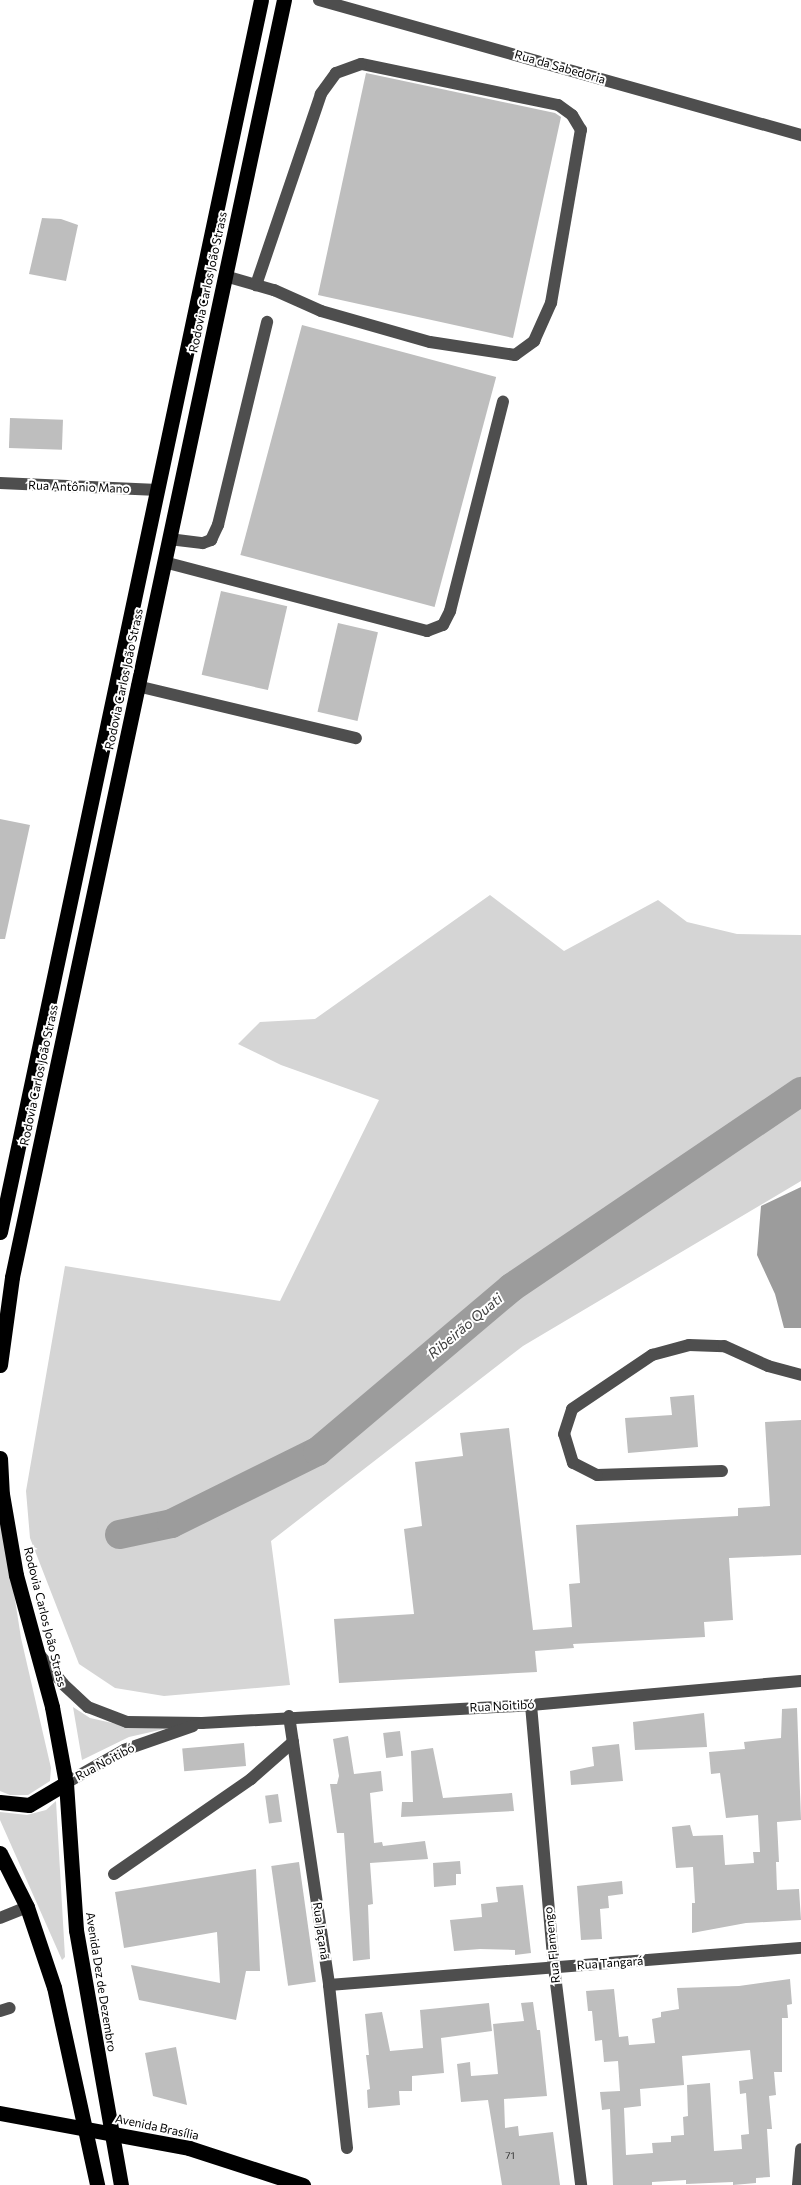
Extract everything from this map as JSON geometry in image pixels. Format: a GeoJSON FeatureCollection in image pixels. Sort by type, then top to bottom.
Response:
{"type":"FeatureCollection","features":[{"type":"Feature","properties":{"kind":"highway","name":"Rodovia Carlos João Strass"},"geometry":{"type":"LineString","coordinates":[[0,1232],[261,0]]}},
{"type":"Feature","properties":{"kind":"highway","name":"Rodovia Carlos João Strass"},"geometry":{"type":"LineString","coordinates":[[0,1365],[11,1286],[284,0]]}},
{"type":"Feature","properties":{"kind":"highway","name":"Rodovia Carlos João Strass"},"geometry":{"type":"LineString","coordinates":[[0,1458],[2,1494],[16,1575],[52,1707],[66,1783]]}},
{"type":"Feature","properties":{"kind":"highway"},"geometry":{"type":"LineString","coordinates":[[0,1802],[29,1805],[66,1783]]}},
{"type":"Feature","properties":{"kind":"highway","name":"Avenida Dez de Dezembro"},"geometry":{"type":"LineString","coordinates":[[66,1783],[76,1930],[121,2185]]}},
{"type":"Feature","properties":{"kind":"highway"},"geometry":{"type":"LineString","coordinates":[[0,1853],[27,1906],[54,1987],[97,2185]]}},
{"type":"Feature","properties":{"kind":"highway","name":"Avenida Brasília"},"geometry":{"type":"LineString","coordinates":[[0,2113],[27,2116],[189,2148],[303,2185]]}},
{"type":"Feature","properties":{"kind":"street","name":"Rua da Sabedoria"},"geometry":{"type":"LineString","coordinates":[[319,0],[801,135]]}},
{"type":"Feature","properties":{"kind":"street"},"geometry":{"type":"LineString","coordinates":[[225,276],[256,285],[321,311],[430,342],[514,355],[534,341],[551,302],[580,130],[572,115],[558,105],[361,64],[336,73],[321,94],[256,285]]}},
{"type":"Feature","properties":{"kind":"street"},"geometry":{"type":"LineString","coordinates":[[169,539],[203,543],[211,540],[218,525],[267,322]]}},
{"type":"Feature","properties":{"kind":"street"},"geometry":{"type":"LineString","coordinates":[[164,562],[428,631],[443,625],[450,611],[503,402]]}},
{"type":"Feature","properties":{"kind":"street","name":"Rua Antônio Mano"},"geometry":{"type":"LineString","coordinates":[[0,483],[158,490]]}},
{"type":"Feature","properties":{"kind":"street"},"geometry":{"type":"LineString","coordinates":[[137,686],[356,738]]}},
{"type":"Feature","properties":{"kind":"street"},"geometry":{"type":"LineString","coordinates":[[722,1471],[598,1476],[573,1462],[564,1434],[572,1409],[652,1355],[689,1345],[724,1346],[768,1366],[801,1375]]}},
{"type":"Feature","properties":{"kind":"street","name":"Rua Noitibó"},"geometry":{"type":"LineString","coordinates":[[36,1650],[75,1696],[99,1712],[127,1722],[202,1723],[289,1716],[531,1705],[801,1681]]}},
{"type":"Feature","properties":{"kind":"street","name":"Rua Flamengo"},"geometry":{"type":"LineString","coordinates":[[531,1705],[554,1967],[581,2185]]}},
{"type":"Feature","properties":{"kind":"street","name":"Rua Jaçanã"},"geometry":{"type":"LineString","coordinates":[[289,1716],[329,1985],[347,2148]]}},
{"type":"Feature","properties":{"kind":"street","name":"Rua Noitibó"},"geometry":{"type":"LineString","coordinates":[[66,1783],[124,1750],[202,1723]]}},
{"type":"Feature","properties":{"kind":"street"},"geometry":{"type":"LineString","coordinates":[[114,1874],[251,1779],[293,1742]]}},
{"type":"Feature","properties":{"kind":"street"},"geometry":{"type":"LineString","coordinates":[[0,1918],[27,1906]]}},
{"type":"Feature","properties":{"kind":"street","name":"Rua Tangará"},"geometry":{"type":"LineString","coordinates":[[329,1985],[801,1948]]}},
{"type":"Feature","properties":{"kind":"street"},"geometry":{"type":"LineString","coordinates":[[798,2185],[801,2149]]}},
{"type":"Feature","properties":{"kind":"shaded area"},"geometry":{"type":"Polygon","coordinates":[[[490,895],[564,951],[658,900],[687,922],[737,934],[801,935],[801,1181],[523,1346],[271,1541],[290,1685],[164,1696],[115,1688],[79,1664],[30,1538],[26,1491],[65,1266],[280,1301],[379,1100],[281,1065],[238,1044],[260,1022],[315,1019],[490,895]]]}},
{"type":"Feature","properties":{"kind":"shaded area"},"geometry":{"type":"Polygon","coordinates":[[[801,1187],[801,1328],[784,1328],[775,1294],[757,1255],[761,1206],[801,1187]]]}},
{"type":"Feature","properties":{"kind":"shaded area"},"geometry":{"type":"Polygon","coordinates":[[[0,1503],[21,1638],[51,1768],[50,1781],[28,1795],[10,1795],[0,1791],[0,1503]]]}},
{"type":"Feature","properties":{"kind":"shaded area"},"geometry":{"type":"Polygon","coordinates":[[[73,1707],[90,1718],[121,1725],[173,1727],[129,1737],[82,1760],[73,1707]]]}},
{"type":"Feature","properties":{"kind":"shaded area"},"geometry":{"type":"Polygon","coordinates":[[[56,1801],[65,1957],[62,1960],[0,1820],[0,1812],[27,1815],[46,1810],[56,1801]]]}},
{"type":"Feature","properties":{"kind":"building"},"geometry":{"type":"Polygon","coordinates":[[[366,73],[555,113],[561,117],[513,338],[318,295],[366,73]]]}},
{"type":"Feature","properties":{"kind":"building"},"geometry":{"type":"Polygon","coordinates":[[[42,218],[61,219],[78,225],[66,281],[29,274],[42,218]]]}},
{"type":"Feature","properties":{"kind":"building"},"geometry":{"type":"Polygon","coordinates":[[[302,325],[496,377],[435,607],[240,555],[302,325]]]}},
{"type":"Feature","properties":{"kind":"building"},"geometry":{"type":"Polygon","coordinates":[[[10,418],[63,420],[62,450],[9,448],[10,418]]]}},
{"type":"Feature","properties":{"kind":"building"},"geometry":{"type":"Polygon","coordinates":[[[221,591],[287,606],[268,690],[202,675],[221,591]]]}},
{"type":"Feature","properties":{"kind":"building"},"geometry":{"type":"Polygon","coordinates":[[[338,623],[378,632],[357,721],[318,712],[338,623]]]}},
{"type":"Feature","properties":{"kind":"building"},"geometry":{"type":"Polygon","coordinates":[[[0,819],[30,825],[5,939],[0,939],[0,819]]]}},
{"type":"Feature","properties":{"kind":"building"},"geometry":{"type":"Polygon","coordinates":[[[694,1395],[698,1447],[628,1453],[625,1418],[672,1415],[670,1397],[694,1395]]]}},
{"type":"Feature","properties":{"kind":"building"},"geometry":{"type":"Polygon","coordinates":[[[801,1420],[801,1555],[729,1558],[733,1620],[704,1622],[705,1637],[573,1644],[574,1648],[535,1651],[537,1672],[339,1683],[334,1619],[414,1614],[404,1529],[422,1526],[415,1462],[463,1456],[460,1433],[509,1428],[533,1630],[572,1627],[569,1584],[580,1583],[576,1525],[738,1516],[738,1508],[770,1506],[765,1422],[801,1420]]]}},
{"type":"Feature","properties":{"kind":"building"},"geometry":{"type":"Polygon","coordinates":[[[797,1708],[801,1820],[777,1822],[779,1862],[776,1862],[777,1890],[799,1889],[801,1920],[746,1923],[692,1933],[692,1903],[695,1903],[693,1867],[676,1868],[672,1827],[690,1825],[693,1836],[723,1835],[725,1865],[754,1863],[753,1852],[760,1852],[758,1815],[726,1818],[720,1773],[711,1774],[709,1752],[745,1749],[744,1742],[781,1738],[782,1709],[797,1708]]]}},
{"type":"Feature","properties":{"kind":"building"},"geometry":{"type":"Polygon","coordinates":[[[704,1713],[707,1747],[635,1750],[633,1722],[704,1713]]]}},
{"type":"Feature","properties":{"kind":"building"},"geometry":{"type":"Polygon","coordinates":[[[400,1731],[403,1756],[386,1758],[383,1733],[400,1731]]]}},
{"type":"Feature","properties":{"kind":"building"},"geometry":{"type":"Polygon","coordinates":[[[348,1736],[354,1774],[381,1771],[383,1791],[370,1793],[374,1843],[382,1842],[383,1846],[425,1841],[428,1859],[370,1863],[373,1904],[368,1905],[370,1959],[353,1961],[344,1833],[337,1833],[330,1784],[337,1784],[339,1776],[333,1739],[348,1736]]]}},
{"type":"Feature","properties":{"kind":"building"},"geometry":{"type":"Polygon","coordinates":[[[244,1743],[246,1766],[184,1771],[182,1748],[244,1743]]]}},
{"type":"Feature","properties":{"kind":"building"},"geometry":{"type":"Polygon","coordinates":[[[619,1744],[623,1781],[571,1785],[570,1771],[594,1766],[592,1747],[619,1744]]]}},
{"type":"Feature","properties":{"kind":"building"},"geometry":{"type":"Polygon","coordinates":[[[433,1748],[443,1798],[512,1793],[514,1811],[401,1817],[402,1802],[413,1802],[411,1751],[433,1748]]]}},
{"type":"Feature","properties":{"kind":"building"},"geometry":{"type":"Polygon","coordinates":[[[278,1794],[282,1822],[269,1824],[265,1796],[278,1794]]]}},
{"type":"Feature","properties":{"kind":"building"},"geometry":{"type":"Polygon","coordinates":[[[460,1861],[461,1874],[456,1874],[456,1885],[434,1887],[433,1863],[460,1861]]]}},
{"type":"Feature","properties":{"kind":"building"},"geometry":{"type":"Polygon","coordinates":[[[299,1862],[316,1982],[288,1986],[271,1866],[299,1862]]]}},
{"type":"Feature","properties":{"kind":"building"},"geometry":{"type":"Polygon","coordinates":[[[256,1869],[260,1971],[246,1971],[236,2020],[139,2000],[131,1965],[220,1983],[217,1932],[124,1948],[115,1892],[256,1869]]]}},
{"type":"Feature","properties":{"kind":"building"},"geometry":{"type":"Polygon","coordinates":[[[622,1881],[623,1894],[608,1896],[609,1908],[600,1909],[602,1939],[581,1940],[577,1886],[622,1881]]]}},
{"type":"Feature","properties":{"kind":"building"},"geometry":{"type":"Polygon","coordinates":[[[523,1885],[531,1953],[515,1955],[515,1950],[480,1949],[454,1951],[450,1920],[482,1917],[481,1904],[498,1902],[496,1887],[523,1885]]]}},
{"type":"Feature","properties":{"kind":"building"},"geometry":{"type":"Polygon","coordinates":[[[790,1979],[792,2004],[787,2005],[788,2018],[782,2018],[782,2072],[774,2072],[776,2095],[769,2096],[772,2129],[767,2129],[770,2177],[756,2178],[756,2183],[733,2185],[733,2182],[686,2184],[686,2180],[652,2182],[652,2185],[613,2185],[610,2109],[602,2110],[600,2092],[620,2091],[618,2061],[604,2062],[602,2040],[595,2041],[592,2011],[588,2011],[586,1991],[614,1989],[619,2037],[628,2036],[629,2045],[655,2043],[652,2019],[661,2017],[661,2012],[679,2009],[677,1988],[739,1986],[790,1979]],[[750,2050],[682,2056],[684,2085],[640,2089],[641,2106],[624,2108],[626,2155],[653,2153],[652,2143],[671,2142],[671,2136],[684,2135],[683,2117],[688,2116],[687,2085],[710,2083],[714,2151],[742,2149],[741,2135],[749,2134],[746,2093],[740,2094],[739,2081],[753,2079],[750,2050]]]}},
{"type":"Feature","properties":{"kind":"building"},"geometry":{"type":"Polygon","coordinates":[[[533,2002],[537,2030],[540,2030],[547,2096],[504,2099],[505,2128],[518,2126],[519,2136],[553,2132],[560,2185],[502,2185],[488,2100],[461,2102],[457,2064],[470,2062],[471,2076],[498,2074],[493,2024],[524,2021],[521,2003],[533,2002]]]}},
{"type":"Feature","properties":{"kind":"building"},"geometry":{"type":"Polygon","coordinates":[[[489,2003],[492,2031],[441,2038],[444,2073],[412,2076],[412,2091],[399,2091],[400,2105],[368,2108],[367,2090],[370,2089],[366,2055],[369,2055],[365,2014],[382,2012],[390,2051],[423,2048],[420,2010],[489,2003]]]}},
{"type":"Feature","properties":{"kind":"building"},"geometry":{"type":"Polygon","coordinates":[[[176,2047],[187,2105],[153,2096],[145,2053],[176,2047]]]}},
{"type":"Feature","properties":{"kind":"waterway","name":"Ribeirão Quati"},"geometry":{"type":"LineString","coordinates":[[119,1534],[171,1523],[317,1451],[511,1287],[801,1091]]}}]}
